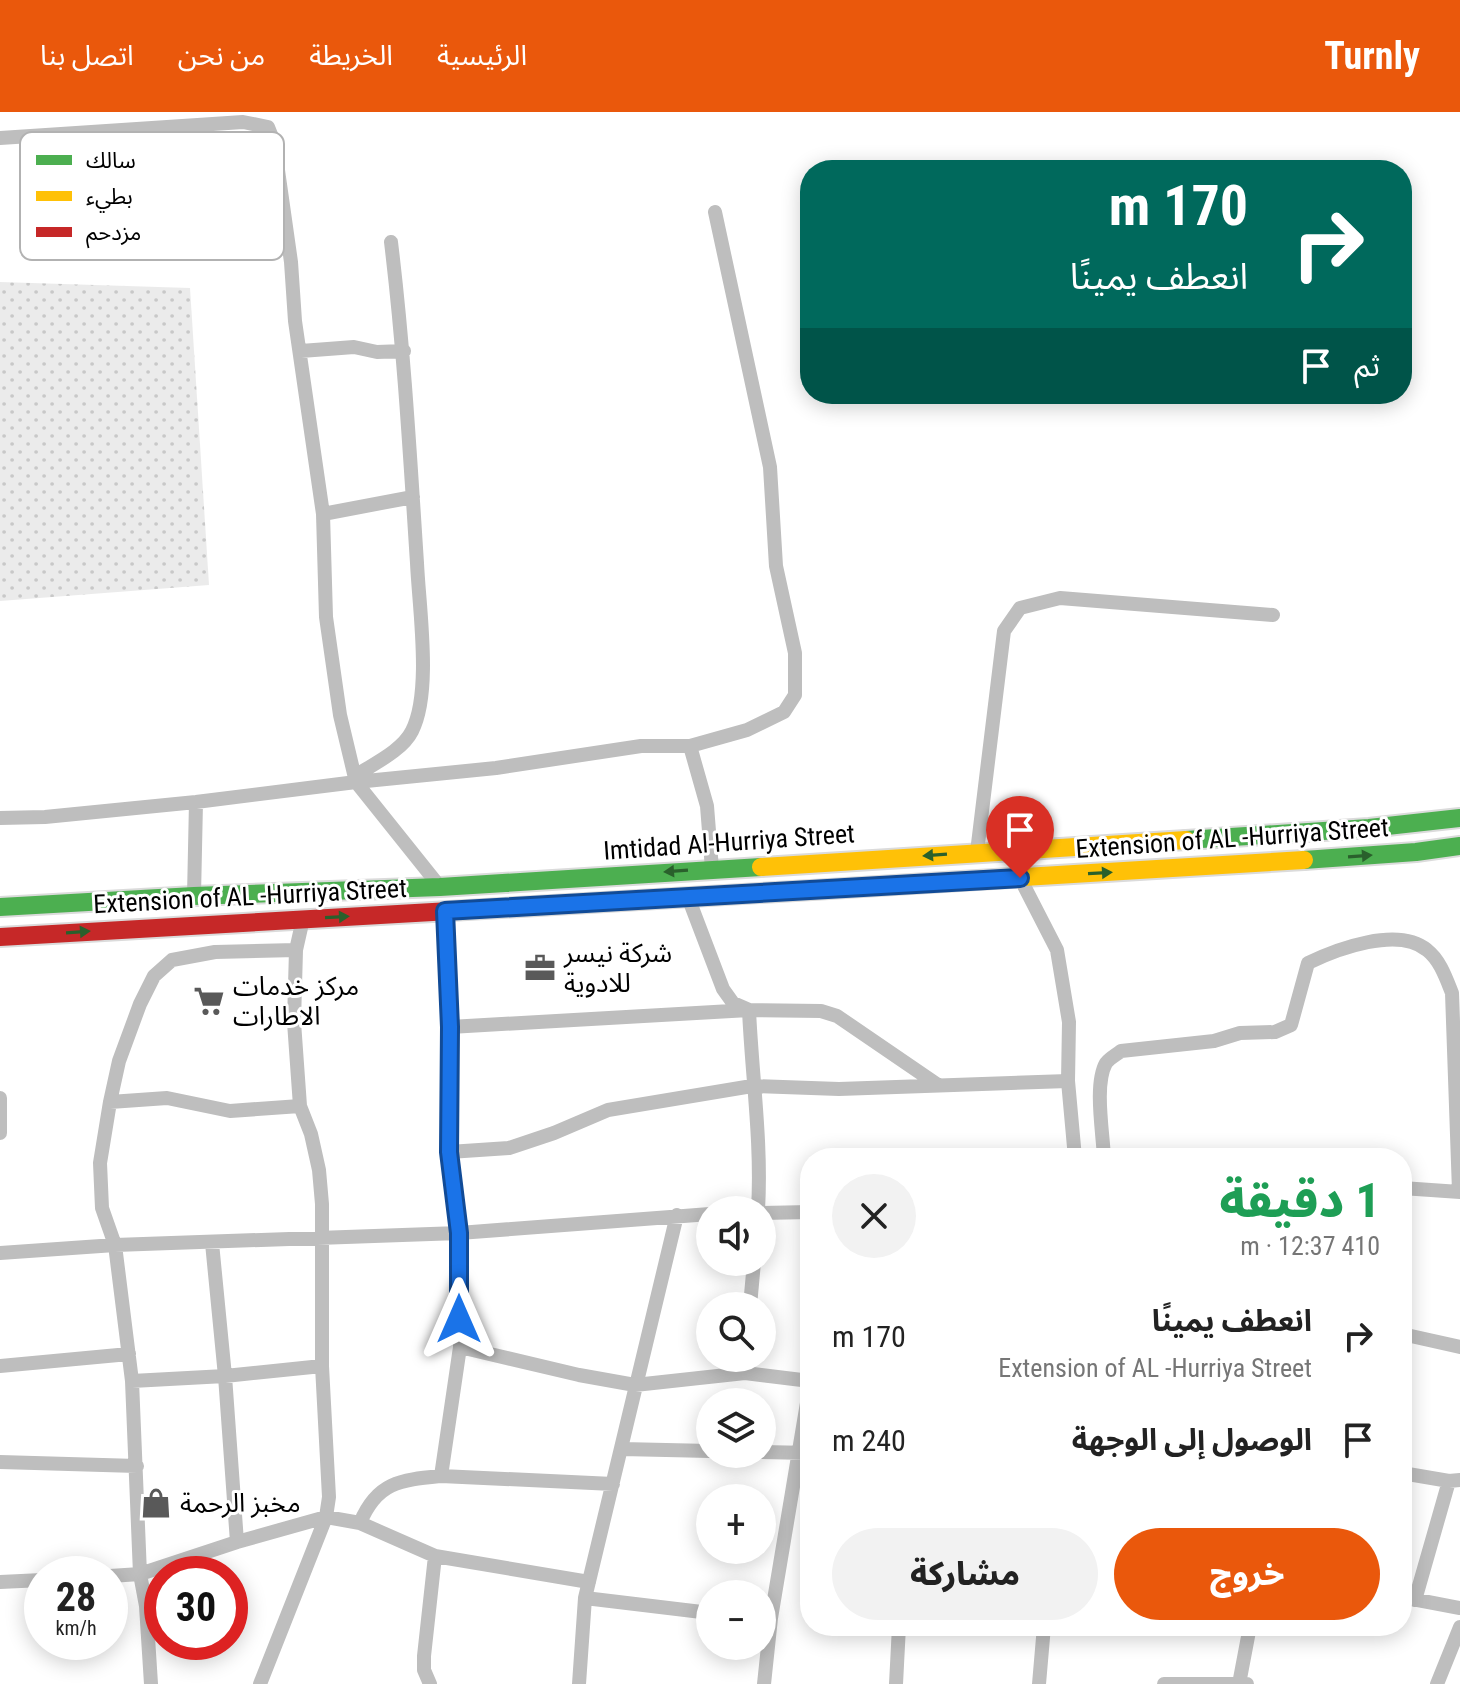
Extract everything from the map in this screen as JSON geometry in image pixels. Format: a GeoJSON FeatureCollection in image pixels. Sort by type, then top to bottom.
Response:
{"type":"FeatureCollection","features":[{"type":"Feature","properties":{"kind":"main road","name":"Imtidad Al-Hurriya Street"},"geometry":{"type":"LineString","coordinates":[[0,907],[440,887],[1369,828],[1460,818]]}},
{"type":"Feature","properties":{"kind":"main road","name":"Extension of AL -Hurriya Street"},"geometry":{"type":"LineString","coordinates":[[0,937],[1020,878],[1416,852],[1460,846]]}},
{"type":"Feature","properties":{"kind":"main road"},"geometry":{"type":"LineString","coordinates":[[153,898],[156,927]]}},
{"type":"Feature","properties":{"kind":"street"},"geometry":{"type":"LineString","coordinates":[[91,132],[243,122],[268,127],[270,132]]}},
{"type":"Feature","properties":{"kind":"street"},"geometry":{"type":"LineString","coordinates":[[0,138],[20,137]]}},
{"type":"Feature","properties":{"kind":"street"},"geometry":{"type":"LineString","coordinates":[[0,818],[45,817],[196,802],[356,779],[496,768],[641,746],[690,746],[747,730],[784,712],[795,695],[795,653],[776,566],[770,467],[715,212]]}},
{"type":"Feature","properties":{"kind":"street"},"geometry":{"type":"LineString","coordinates":[[284,213],[295,321],[323,514],[326,617],[340,715],[356,779],[440,887]]}},
{"type":"Feature","properties":{"kind":"street"},"geometry":{"type":"LineString","coordinates":[[356,779],[411,733],[421,705],[422,653],[404,351],[391,242]]}},
{"type":"Feature","properties":{"kind":"street"},"geometry":{"type":"LineString","coordinates":[[301,351],[354,347],[377,352],[404,351]]}},
{"type":"Feature","properties":{"kind":"street"},"geometry":{"type":"LineString","coordinates":[[323,514],[413,497]]}},
{"type":"Feature","properties":{"kind":"street"},"geometry":{"type":"LineString","coordinates":[[977,852],[1004,631],[1020,608],[1060,598],[1273,615]]}},
{"type":"Feature","properties":{"kind":"street"},"geometry":{"type":"LineString","coordinates":[[690,746],[707,806],[712,869]]}},
{"type":"Feature","properties":{"kind":"street"},"geometry":{"type":"LineString","coordinates":[[194,896],[196,802]]}},
{"type":"Feature","properties":{"kind":"street"},"geometry":{"type":"LineString","coordinates":[[1020,878],[1057,950],[1069,1022],[1068,1081],[1074,1148]]}},
{"type":"Feature","properties":{"kind":"street"},"geometry":{"type":"LineString","coordinates":[[688,897],[723,989],[733,1003],[749,1010]]}},
{"type":"Feature","properties":{"kind":"street"},"geometry":{"type":"LineString","coordinates":[[441,1476],[460,1347],[459,1233],[449,1152],[450,1027],[445,911]]}},
{"type":"Feature","properties":{"kind":"street"},"geometry":{"type":"LineString","coordinates":[[260,1684],[326,1517],[329,1497],[322,1366],[322,1204],[311,1134],[300,1106],[294,1022],[296,950],[303,919]]}},
{"type":"Feature","properties":{"kind":"street"},"geometry":{"type":"LineString","coordinates":[[215,952],[221,923]]}},
{"type":"Feature","properties":{"kind":"street"},"geometry":{"type":"LineString","coordinates":[[1103,1148],[1100,1080],[1111,1057],[1121,1051],[1214,1041],[1240,1033],[1275,1032],[1291,1025],[1308,963],[1341,947],[1407,940],[1427,950],[1440,965],[1452,993],[1458,1056],[1460,1192],[1412,1189]]}},
{"type":"Feature","properties":{"kind":"street"},"geometry":{"type":"LineString","coordinates":[[151,1684],[146,1606],[140,1574],[132,1381],[115,1245],[102,1208],[100,1163],[110,1102],[119,1061],[140,1004],[154,976],[172,960],[215,952],[296,950]]}},
{"type":"Feature","properties":{"kind":"street"},"geometry":{"type":"LineString","coordinates":[[749,1010],[760,1196]]}},
{"type":"Feature","properties":{"kind":"street"},"geometry":{"type":"LineString","coordinates":[[450,1027],[749,1010],[821,1011],[837,1016],[938,1085]]}},
{"type":"Feature","properties":{"kind":"street"},"geometry":{"type":"LineString","coordinates":[[449,1152],[509,1148],[608,1110],[752,1086],[839,1089],[1068,1081]]}},
{"type":"Feature","properties":{"kind":"street"},"geometry":{"type":"LineString","coordinates":[[0,1098],[0,1133]]}},
{"type":"Feature","properties":{"kind":"street"},"geometry":{"type":"LineString","coordinates":[[110,1102],[131,1098],[167,1098],[230,1111],[300,1106]]}},
{"type":"Feature","properties":{"kind":"street"},"geometry":{"type":"LineString","coordinates":[[776,1212],[800,1212]]}},
{"type":"Feature","properties":{"kind":"street"},"geometry":{"type":"LineString","coordinates":[[0,1253],[115,1245],[459,1233],[696,1214]]}},
{"type":"Feature","properties":{"kind":"street"},"geometry":{"type":"LineString","coordinates":[[579,1684],[585,1598],[677,1215]]}},
{"type":"Feature","properties":{"kind":"street"},"geometry":{"type":"LineString","coordinates":[[212,1243],[237,1542]]}},
{"type":"Feature","properties":{"kind":"street"},"geometry":{"type":"LineString","coordinates":[[1412,1336],[1460,1347]]}},
{"type":"Feature","properties":{"kind":"street"},"geometry":{"type":"LineString","coordinates":[[460,1347],[635,1385],[711,1372]]}},
{"type":"Feature","properties":{"kind":"street"},"geometry":{"type":"LineString","coordinates":[[0,1366],[129,1354]]}},
{"type":"Feature","properties":{"kind":"street"},"geometry":{"type":"LineString","coordinates":[[132,1381],[322,1366]]}},
{"type":"Feature","properties":{"kind":"street"},"geometry":{"type":"LineString","coordinates":[[769,1372],[800,1380]]}},
{"type":"Feature","properties":{"kind":"street"},"geometry":{"type":"LineString","coordinates":[[622,1449],[696,1451]]}},
{"type":"Feature","properties":{"kind":"street"},"geometry":{"type":"LineString","coordinates":[[776,1452],[800,1453]]}},
{"type":"Feature","properties":{"kind":"street"},"geometry":{"type":"LineString","coordinates":[[0,1462],[137,1466]]}},
{"type":"Feature","properties":{"kind":"street"},"geometry":{"type":"LineString","coordinates":[[776,1580],[800,1471]]}},
{"type":"Feature","properties":{"kind":"street"},"geometry":{"type":"LineString","coordinates":[[1412,1474],[1454,1480],[1412,1591]]}},
{"type":"Feature","properties":{"kind":"street"},"geometry":{"type":"LineString","coordinates":[[360,1523],[366,1508],[380,1490],[412,1479],[441,1476],[613,1484]]}},
{"type":"Feature","properties":{"kind":"street"},"geometry":{"type":"LineString","coordinates":[[128,1575],[140,1574],[326,1517],[360,1523],[435,1556],[589,1582]]}},
{"type":"Feature","properties":{"kind":"street"},"geometry":{"type":"LineString","coordinates":[[430,1684],[424,1670],[424,1656],[435,1556]]}},
{"type":"Feature","properties":{"kind":"street"},"geometry":{"type":"LineString","coordinates":[[0,1582],[24,1581]]}},
{"type":"Feature","properties":{"kind":"street"},"geometry":{"type":"LineString","coordinates":[[585,1598],[696,1611]]}},
{"type":"Feature","properties":{"kind":"street"},"geometry":{"type":"LineString","coordinates":[[1412,1600],[1460,1608]]}},
{"type":"Feature","properties":{"kind":"street"},"geometry":{"type":"LineString","coordinates":[[1437,1684],[1460,1627]]}},
{"type":"Feature","properties":{"kind":"street"},"geometry":{"type":"LineString","coordinates":[[896,1684],[898,1636]]}},
{"type":"Feature","properties":{"kind":"street"},"geometry":{"type":"LineString","coordinates":[[1039,1684],[1043,1636]]}},
{"type":"Feature","properties":{"kind":"street"},"geometry":{"type":"LineString","coordinates":[[1164,1684],[1242,1683],[1249,1636]]}},
{"type":"Feature","properties":{"kind":"street"},"geometry":{"type":"LineString","coordinates":[[764,1684],[765,1660]]}},
{"type":"Feature","properties":{"kind":"shaded area"},"geometry":{"type":"Polygon","coordinates":[[[0,282],[190,288],[209,585],[0,601],[0,282]]]}},
{"type":"Feature","properties":{"kind":"traffic: fast"},"geometry":{"type":"LineString","coordinates":[[1186,840],[1369,828],[1460,818]]}},
{"type":"Feature","properties":{"kind":"traffic: fast"},"geometry":{"type":"LineString","coordinates":[[1304,860],[1460,846]]}},
{"type":"Feature","properties":{"kind":"traffic: fast"},"geometry":{"type":"LineString","coordinates":[[0,907],[440,887],[761,867]]}},
{"type":"Feature","properties":{"kind":"traffic: fast"},"geometry":{"type":"LineString","coordinates":[[450,911],[829,889]]}},
{"type":"Feature","properties":{"kind":"traffic: slow"},"geometry":{"type":"LineString","coordinates":[[761,867],[1186,840]]}},
{"type":"Feature","properties":{"kind":"traffic: slow"},"geometry":{"type":"LineString","coordinates":[[829,889],[1304,860]]}},
{"type":"Feature","properties":{"kind":"traffic: jam"},"geometry":{"type":"LineString","coordinates":[[0,937],[450,911]]}},
{"type":"Feature","properties":{"kind":"place","name":"شركة نيسر للادوية"},"geometry":{"type":"Point","coordinates":[540,968]}},
{"type":"Feature","properties":{"kind":"place","name":"مركز خدمات الاطارات"},"geometry":{"type":"Point","coordinates":[209,1001]}},
{"type":"Feature","properties":{"kind":"place","name":"مخبز الرحمة"},"geometry":{"type":"Point","coordinates":[156,1503]}},
{"type":"Feature","properties":{"kind":"route"},"geometry":{"type":"LineString","coordinates":[[459,1319],[459,1233],[449,1152],[450,1027],[445,911],[1020,878]]}}]}
